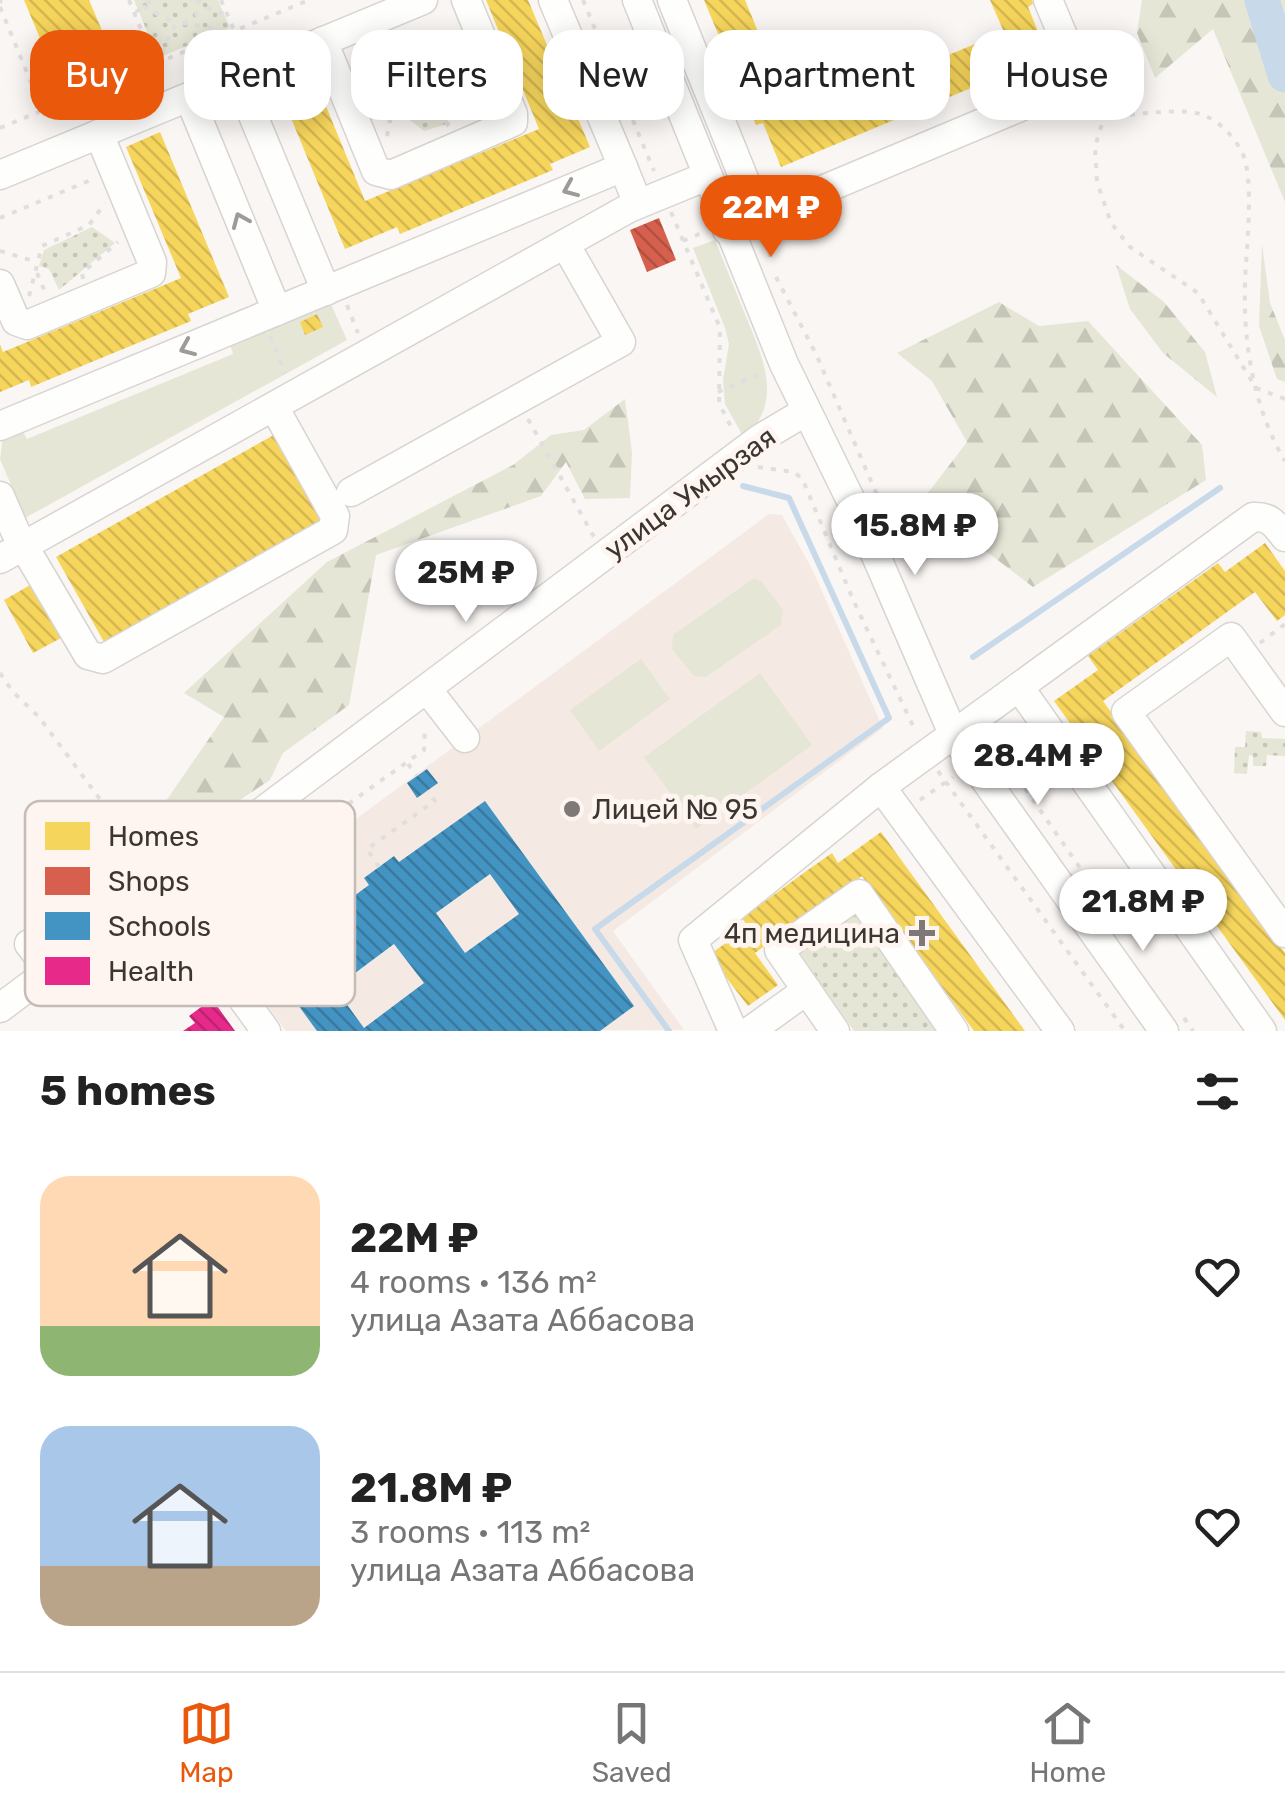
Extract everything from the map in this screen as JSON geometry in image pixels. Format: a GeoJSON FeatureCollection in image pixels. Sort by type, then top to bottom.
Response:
{"type":"FeatureCollection","features":[{"type":"Feature","properties":{"kind":"street"},"geometry":{"type":"LineString","coordinates":[[331,38],[422,0]]}},
{"type":"Feature","properties":{"kind":"street"},"geometry":{"type":"LineString","coordinates":[[331,61],[381,175],[390,175],[512,122],[513,114],[466,0]]}},
{"type":"Feature","properties":{"kind":"street"},"geometry":{"type":"LineString","coordinates":[[553,0],[623,167],[651,199]]}},
{"type":"Feature","properties":{"kind":"street"},"geometry":{"type":"LineString","coordinates":[[637,0],[727,230],[805,412],[965,727],[971,764],[1173,1023]]}},
{"type":"Feature","properties":{"kind":"street"},"geometry":{"type":"LineString","coordinates":[[672,0],[762,215]]}},
{"type":"Feature","properties":{"kind":"street"},"geometry":{"type":"LineString","coordinates":[[727,230],[1082,80],[1048,0]]}},
{"type":"Feature","properties":{"kind":"street"},"geometry":{"type":"LineString","coordinates":[[0,175],[184,98]]}},
{"type":"Feature","properties":{"kind":"street"},"geometry":{"type":"LineString","coordinates":[[180,100],[270,314]]}},
{"type":"Feature","properties":{"kind":"street"},"geometry":{"type":"LineString","coordinates":[[263,120],[332,288]]}},
{"type":"Feature","properties":{"kind":"street"},"geometry":{"type":"LineString","coordinates":[[0,284],[13,316],[22,325],[151,272],[152,262],[99,134]]}},
{"type":"Feature","properties":{"kind":"street"},"geometry":{"type":"LineString","coordinates":[[0,426],[623,167]]}},
{"type":"Feature","properties":{"kind":"street"},"geometry":{"type":"LineString","coordinates":[[15,548],[565,244],[651,199],[707,176]]}},
{"type":"Feature","properties":{"kind":"street"},"geometry":{"type":"LineString","coordinates":[[351,492],[620,342],[565,244]]}},
{"type":"Feature","properties":{"kind":"street"},"geometry":{"type":"LineString","coordinates":[[0,496],[15,548],[88,654],[97,659],[109,656],[333,530],[335,516],[274,406]]}},
{"type":"Feature","properties":{"kind":"street","name":"улица Умырзая"},"geometry":{"type":"LineString","coordinates":[[289,801],[432,695],[762,438],[805,412]]}},
{"type":"Feature","properties":{"kind":"street"},"geometry":{"type":"LineString","coordinates":[[733,1031],[692,940],[881,787],[1253,517],[1264,516],[1274,522],[1285,537]]}},
{"type":"Feature","properties":{"kind":"street"},"geometry":{"type":"LineString","coordinates":[[1285,712],[1231,637],[1126,712],[1285,933]]}},
{"type":"Feature","properties":{"kind":"street"},"geometry":{"type":"LineString","coordinates":[[1019,687],[1262,1031]]}},
{"type":"Feature","properties":{"kind":"street"},"geometry":{"type":"LineString","coordinates":[[432,695],[465,738]]}},
{"type":"Feature","properties":{"kind":"street"},"geometry":{"type":"LineString","coordinates":[[881,787],[1060,1031]]}},
{"type":"Feature","properties":{"kind":"street"},"geometry":{"type":"LineString","coordinates":[[835,1031],[779,950],[859,894],[954,1031]]}},
{"type":"Feature","properties":{"kind":"street","name":"улица Умырзая"},"geometry":{"type":"LineString","coordinates":[[0,1008],[25,990]]}},
{"type":"Feature","properties":{"kind":"street"},"geometry":{"type":"LineString","coordinates":[[750,1031],[806,990]]}},
{"type":"Feature","properties":{"kind":"street"},"geometry":{"type":"LineString","coordinates":[[249,1006],[266,1031]]}},
{"type":"Feature","properties":{"kind":"path"},"geometry":{"type":"LineString","coordinates":[[129,0],[141,30]]}},
{"type":"Feature","properties":{"kind":"path"},"geometry":{"type":"LineString","coordinates":[[134,13],[152,0]]}},
{"type":"Feature","properties":{"kind":"path"},"geometry":{"type":"LineString","coordinates":[[222,0],[234,30]]}},
{"type":"Feature","properties":{"kind":"path"},"geometry":{"type":"LineString","coordinates":[[236,30],[308,0]]}},
{"type":"Feature","properties":{"kind":"path"},"geometry":{"type":"LineString","coordinates":[[583,0],[651,199],[720,328],[719,402],[740,442]]}},
{"type":"Feature","properties":{"kind":"path"},"geometry":{"type":"LineString","coordinates":[[0,3],[30,78]]}},
{"type":"Feature","properties":{"kind":"path"},"geometry":{"type":"LineString","coordinates":[[164,49],[179,24],[196,15],[199,3],[228,15]]}},
{"type":"Feature","properties":{"kind":"path"},"geometry":{"type":"LineString","coordinates":[[143,6],[179,24],[216,30]]}},
{"type":"Feature","properties":{"kind":"path"},"geometry":{"type":"LineString","coordinates":[[164,77],[180,100]]}},
{"type":"Feature","properties":{"kind":"path"},"geometry":{"type":"LineString","coordinates":[[381,175],[394,100],[444,78],[512,122]]}},
{"type":"Feature","properties":{"kind":"path"},"geometry":{"type":"LineString","coordinates":[[1285,399],[1256,388],[1198,293],[1130,247],[1111,223],[1097,182],[1095,147],[1104,117],[1196,112],[1223,126],[1243,154],[1248,184],[1245,286],[1256,388],[1266,427],[1285,462]]}},
{"type":"Feature","properties":{"kind":"path"},"geometry":{"type":"LineString","coordinates":[[0,128],[30,115]]}},
{"type":"Feature","properties":{"kind":"path"},"geometry":{"type":"LineString","coordinates":[[0,218],[117,177]]}},
{"type":"Feature","properties":{"kind":"path"},"geometry":{"type":"LineString","coordinates":[[22,325],[43,245],[90,224],[117,177]]}},
{"type":"Feature","properties":{"kind":"path"},"geometry":{"type":"LineString","coordinates":[[762,215],[769,225],[770,266],[816,354],[902,552]]}},
{"type":"Feature","properties":{"kind":"path"},"geometry":{"type":"LineString","coordinates":[[102,295],[81,274],[137,226]]}},
{"type":"Feature","properties":{"kind":"path"},"geometry":{"type":"LineString","coordinates":[[0,251],[37,262]]}},
{"type":"Feature","properties":{"kind":"path"},"geometry":{"type":"LineString","coordinates":[[332,288],[360,338]]}},
{"type":"Feature","properties":{"kind":"path"},"geometry":{"type":"LineString","coordinates":[[270,314],[288,379]]}},
{"type":"Feature","properties":{"kind":"path"},"geometry":{"type":"LineString","coordinates":[[527,418],[596,542]]}},
{"type":"Feature","properties":{"kind":"path"},"geometry":{"type":"LineString","coordinates":[[751,458],[756,466],[794,472],[802,478],[854,602],[928,755],[1125,1031]]}},
{"type":"Feature","properties":{"kind":"path"},"geometry":{"type":"LineString","coordinates":[[0,673],[39,717],[101,801]]}},
{"type":"Feature","properties":{"kind":"path"},"geometry":{"type":"LineString","coordinates":[[352,801],[424,750],[425,709],[432,695]]}},
{"type":"Feature","properties":{"kind":"path"},"geometry":{"type":"LineString","coordinates":[[965,727],[1127,936]]}},
{"type":"Feature","properties":{"kind":"path"},"geometry":{"type":"LineString","coordinates":[[406,762],[417,776]]}},
{"type":"Feature","properties":{"kind":"path"},"geometry":{"type":"LineString","coordinates":[[379,867],[367,849],[435,800],[427,790]]}},
{"type":"Feature","properties":{"kind":"path"},"geometry":{"type":"LineString","coordinates":[[1173,1023],[1193,1031]]}},
{"type":"Feature","properties":{"kind":"shaded area","name":"Лицей № 95"},"geometry":{"type":"Polygon","coordinates":[[[769,514],[782,515],[812,569],[883,728],[613,931],[684,1030],[286,1031],[268,1006],[355,1006],[355,820],[769,514]]]}},
{"type":"Feature","properties":{"kind":"green space"},"geometry":{"type":"Polygon","coordinates":[[[134,0],[218,0],[230,28],[184,30],[184,47],[164,56],[164,30],[146,30],[134,0]]]}},
{"type":"Feature","properties":{"kind":"green space"},"geometry":{"type":"Polygon","coordinates":[[[1142,0],[1285,0],[1285,202],[1213,29],[1155,78],[1144,50],[1144,30],[1137,30],[1142,0]]]}},
{"type":"Feature","properties":{"kind":"green space"},"geometry":{"type":"Polygon","coordinates":[[[410,120],[448,120],[444,125],[424,131],[410,120]]]}},
{"type":"Feature","properties":{"kind":"green space"},"geometry":{"type":"Polygon","coordinates":[[[92,227],[115,243],[59,290],[49,269],[39,266],[44,250],[92,227]]]}},
{"type":"Feature","properties":{"kind":"green space"},"geometry":{"type":"Polygon","coordinates":[[[715,240],[758,346],[766,378],[764,409],[744,438],[725,404],[723,380],[729,344],[725,328],[693,248],[715,240]]]}},
{"type":"Feature","properties":{"kind":"green space"},"geometry":{"type":"Polygon","coordinates":[[[1262,244],[1270,303],[1285,340],[1285,382],[1277,379],[1259,326],[1262,244]]]}},
{"type":"Feature","properties":{"kind":"green space"},"geometry":{"type":"Polygon","coordinates":[[[1116,265],[1164,302],[1205,352],[1217,397],[1163,353],[1130,309],[1116,265]]]}},
{"type":"Feature","properties":{"kind":"green space"},"geometry":{"type":"Polygon","coordinates":[[[330,302],[347,340],[25,518],[0,459],[3,438],[22,430],[27,439],[233,354],[230,344],[265,329],[268,335],[267,329],[330,302]]]}},
{"type":"Feature","properties":{"kind":"green space"},"geometry":{"type":"Polygon","coordinates":[[[999,302],[1039,326],[1088,321],[1202,445],[1206,480],[1033,587],[921,502],[967,442],[932,381],[897,353],[999,302]]]}},
{"type":"Feature","properties":{"kind":"green space"},"geometry":{"type":"Polygon","coordinates":[[[625,399],[632,453],[630,498],[585,499],[566,462],[541,496],[376,555],[349,705],[283,753],[270,780],[238,801],[166,801],[224,717],[184,693],[327,562],[513,465],[551,435],[584,430],[625,399]]]}},
{"type":"Feature","properties":{"kind":"green space"},"geometry":{"type":"Polygon","coordinates":[[[754,578],[762,582],[783,610],[781,625],[706,677],[694,676],[672,649],[673,635],[754,578]]]}},
{"type":"Feature","properties":{"kind":"green space"},"geometry":{"type":"Polygon","coordinates":[[[641,659],[670,699],[599,751],[570,710],[641,659]]]}},
{"type":"Feature","properties":{"kind":"green space"},"geometry":{"type":"Polygon","coordinates":[[[760,673],[812,745],[696,829],[644,757],[760,673]]]}},
{"type":"Feature","properties":{"kind":"green space"},"geometry":{"type":"Polygon","coordinates":[[[1246,731],[1261,732],[1262,738],[1285,739],[1285,756],[1267,755],[1266,766],[1253,766],[1253,756],[1249,755],[1247,774],[1234,773],[1235,747],[1245,747],[1246,731]]]}},
{"type":"Feature","properties":{"kind":"green space"},"geometry":{"type":"Polygon","coordinates":[[[858,903],[947,1031],[854,1031],[795,946],[858,903]]]}},
{"type":"Feature","properties":{"kind":"building: Homes"},"geometry":{"type":"Polygon","coordinates":[[[24,0],[89,0],[102,30],[36,30],[24,0]]]}},
{"type":"Feature","properties":{"kind":"building: Homes"},"geometry":{"type":"Polygon","coordinates":[[[486,0],[528,0],[543,36],[543,120],[579,120],[590,147],[550,164],[553,170],[400,234],[397,227],[345,249],[292,120],[331,119],[365,201],[539,129],[523,90],[523,30],[498,30],[486,0]]]}},
{"type":"Feature","properties":{"kind":"building: Homes"},"geometry":{"type":"Polygon","coordinates":[[[704,0],[745,0],[757,30],[716,30],[704,0]]]}},
{"type":"Feature","properties":{"kind":"building: Homes"},"geometry":{"type":"Polygon","coordinates":[[[990,0],[1032,0],[1028,7],[1037,30],[1003,30],[990,0]]]}},
{"type":"Feature","properties":{"kind":"building: Homes"},"geometry":{"type":"Polygon","coordinates":[[[970,46],[970,88],[950,97],[950,54],[970,46]]]}},
{"type":"Feature","properties":{"kind":"building: Homes"},"geometry":{"type":"Polygon","coordinates":[[[754,120],[894,120],[781,167],[763,123],[756,125],[754,120]]]}},
{"type":"Feature","properties":{"kind":"building: Homes"},"geometry":{"type":"Polygon","coordinates":[[[160,132],[229,297],[188,314],[191,321],[31,387],[29,380],[0,392],[0,345],[3,352],[181,278],[126,147],[160,132]]]}},
{"type":"Feature","properties":{"kind":"building: Homes"},"geometry":{"type":"Polygon","coordinates":[[[317,314],[323,327],[305,335],[300,322],[317,314]]]}},
{"type":"Feature","properties":{"kind":"building: Homes"},"geometry":{"type":"Polygon","coordinates":[[[281,431],[328,516],[104,642],[56,557],[281,431]]]}},
{"type":"Feature","properties":{"kind":"building: Homes"},"geometry":{"type":"Polygon","coordinates":[[[1265,543],[1285,571],[1285,615],[1277,621],[1255,592],[1103,701],[1285,953],[1285,1020],[1054,701],[1098,670],[1088,656],[1218,563],[1225,572],[1265,543]]]}},
{"type":"Feature","properties":{"kind":"building: Homes"},"geometry":{"type":"Polygon","coordinates":[[[32,584],[61,638],[33,653],[4,600],[32,584]]]}},
{"type":"Feature","properties":{"kind":"building: Homes"},"geometry":{"type":"Polygon","coordinates":[[[881,832],[1025,1031],[974,1031],[862,876],[755,953],[778,985],[748,1006],[709,955],[748,927],[742,918],[805,872],[832,853],[838,863],[881,832]]]}},
{"type":"Feature","properties":{"kind":"building: Shops"},"geometry":{"type":"Polygon","coordinates":[[[659,218],[676,260],[647,272],[630,230],[659,218]]]}},
{"type":"Feature","properties":{"kind":"building: Schools"},"geometry":{"type":"Polygon","coordinates":[[[427,769],[438,783],[417,798],[407,783],[427,769]]]}},
{"type":"Feature","properties":{"kind":"building: Schools"},"geometry":{"type":"Polygon","coordinates":[[[485,801],[634,1006],[600,1031],[317,1031],[299,1006],[348,1006],[364,1028],[424,983],[394,944],[355,973],[355,895],[369,885],[364,878],[394,856],[399,862],[485,801]],[[490,874],[436,913],[465,953],[519,914],[490,874]]]}},
{"type":"Feature","properties":{"kind":"building: Health"},"geometry":{"type":"Polygon","coordinates":[[[203,1006],[217,1006],[235,1031],[183,1031],[195,1023],[189,1016],[203,1006]]]}},
{"type":"Feature","properties":{"kind":"waterway"},"geometry":{"type":"LineString","coordinates":[[1262,0],[1285,75]]}},
{"type":"Feature","properties":{"kind":"waterway"},"geometry":{"type":"LineString","coordinates":[[669,1031],[595,929],[889,718],[789,498],[743,486]]}},
{"type":"Feature","properties":{"kind":"waterway"},"geometry":{"type":"LineString","coordinates":[[973,657],[1220,488]]}},
{"type":"Feature","properties":{"kind":"place","name":"Лицей № 95"},"geometry":{"type":"Point","coordinates":[572,809]}},
{"type":"Feature","properties":{"kind":"place","name":"4п медицина"},"geometry":{"type":"Point","coordinates":[922,933]}}]}
